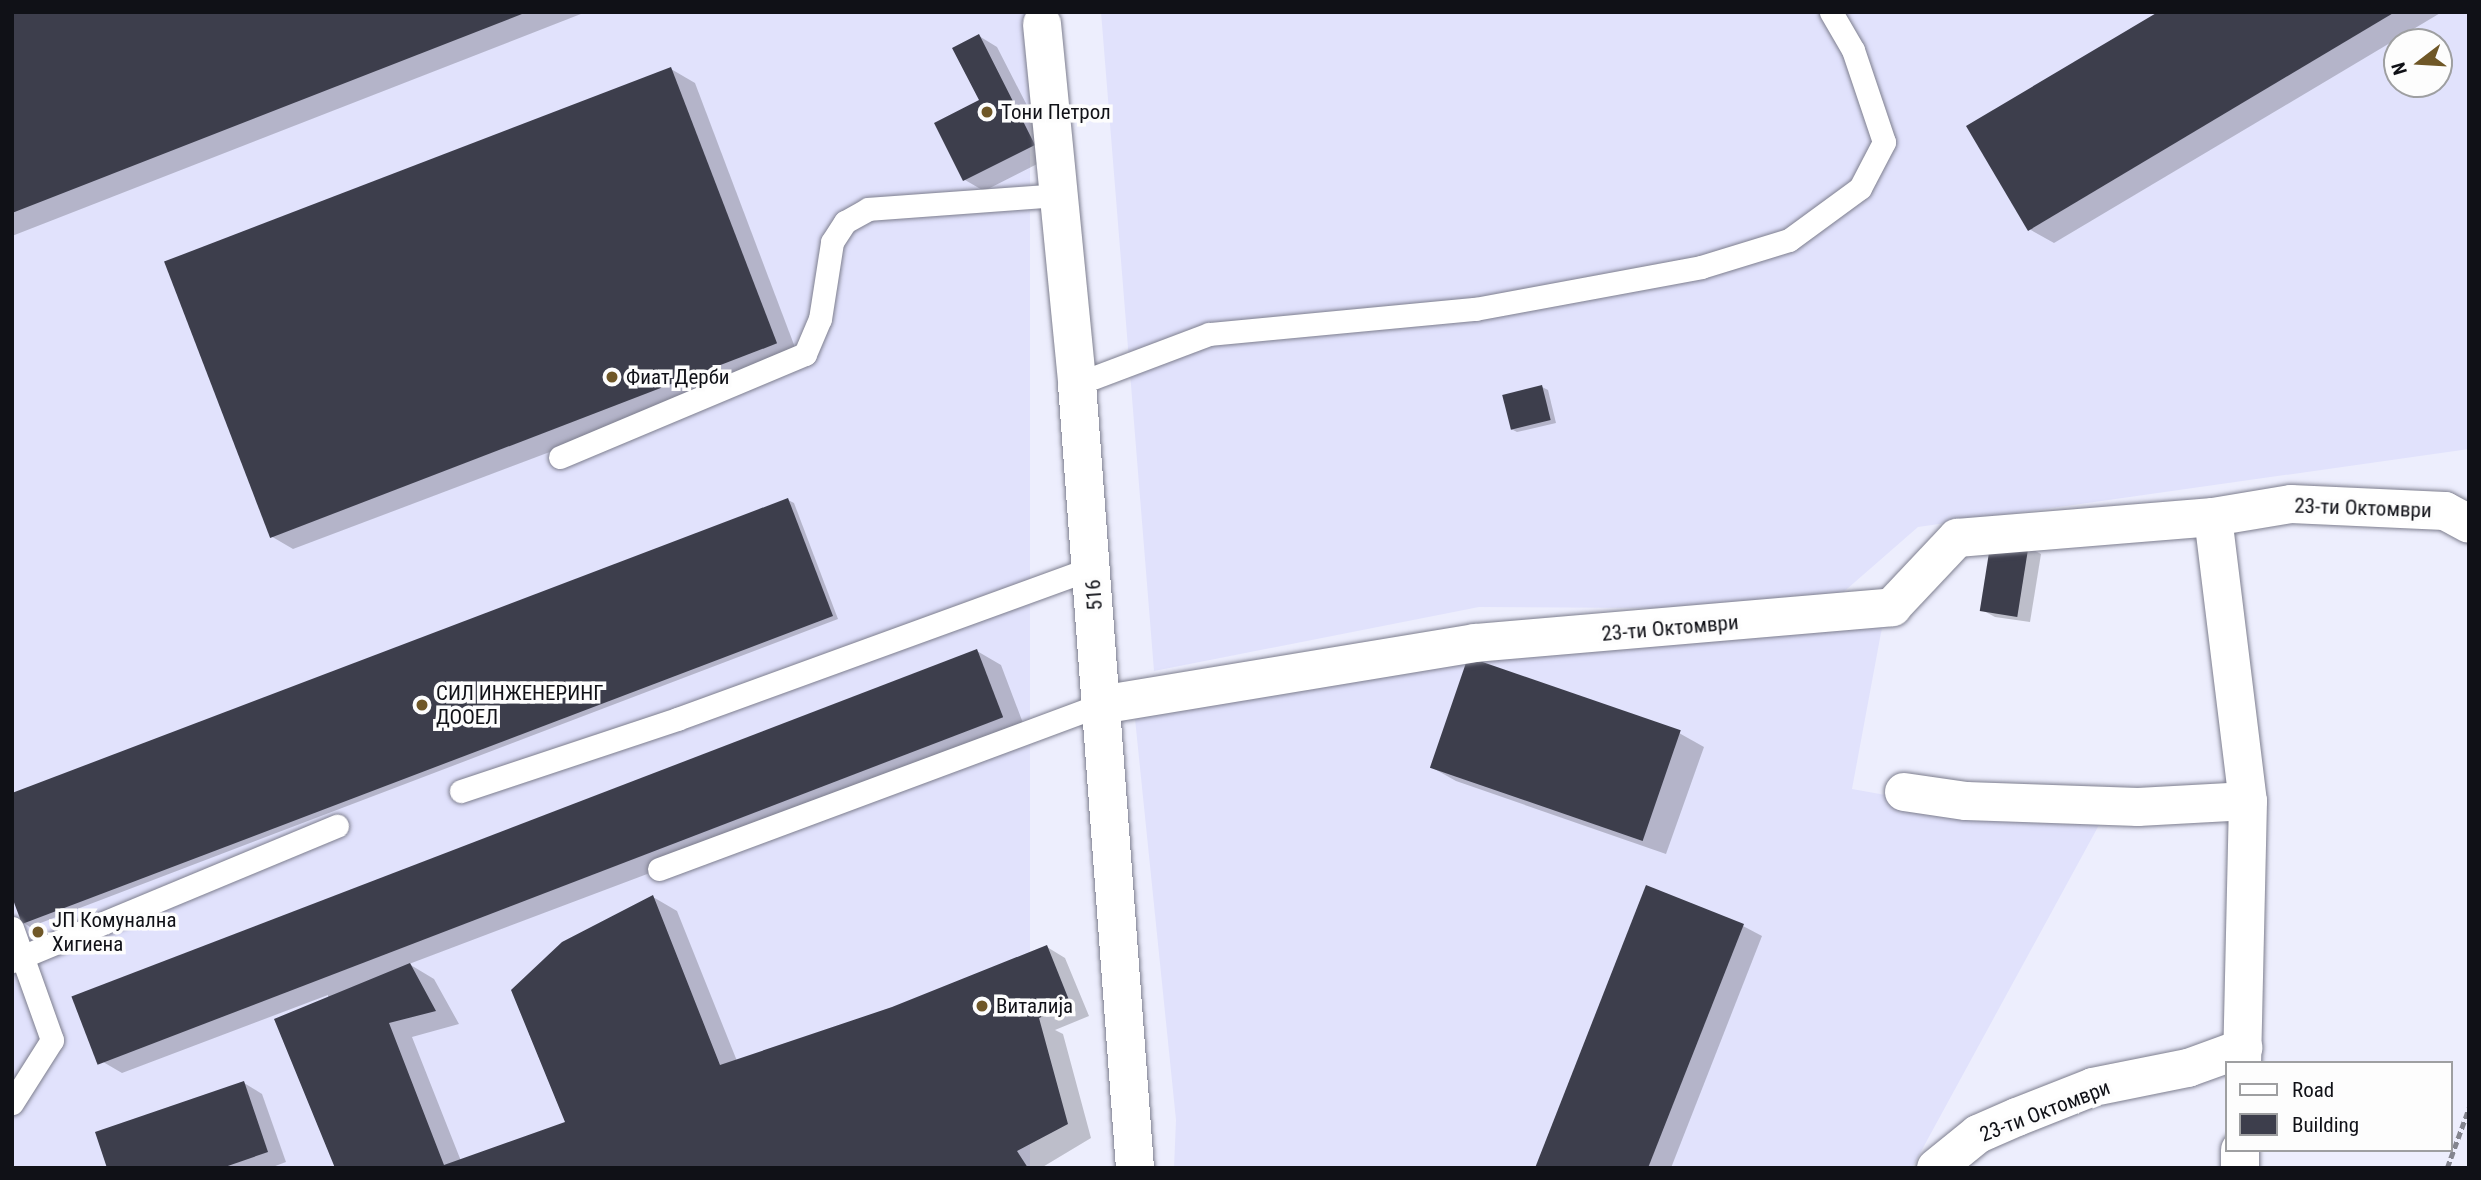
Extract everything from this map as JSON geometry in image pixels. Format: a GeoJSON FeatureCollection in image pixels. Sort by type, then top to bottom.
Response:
{"type":"FeatureCollection","features":[{"type":"Feature","properties":{"kind":"street","name":"516"},"geometry":{"type":"LineString","coordinates":[[1039,18],[1077,383],[1135,1168]]}},
{"type":"Feature","properties":{"kind":"street","name":"23-ти Октомври"},"geometry":{"type":"LineString","coordinates":[[1101,705],[1475,643],[1892,607],[1957,538],[2213,517],[2291,505],[2445,511],[2469,524]]}},
{"type":"Feature","properties":{"kind":"street","name":"23-ти Октомври"},"geometry":{"type":"LineString","coordinates":[[1936,1168],[1978,1134],[2093,1087],[2243,1055],[2248,801],[2213,517]]}},
{"type":"Feature","properties":{"kind":"street"},"geometry":{"type":"LineString","coordinates":[[1904,792],[1966,801],[2138,807],[2248,801]]}},
{"type":"Feature","properties":{"kind":"lane"},"geometry":{"type":"LineString","coordinates":[[1077,383],[1209,334],[1475,309],[1701,267],[1789,240],[1860,188],[1884,142],[1853,50],[1831,12]]}},
{"type":"Feature","properties":{"kind":"lane"},"geometry":{"type":"LineString","coordinates":[[559,457],[805,354],[820,319],[832,242],[845,222],[868,209],[1059,195]]}},
{"type":"Feature","properties":{"kind":"lane"},"geometry":{"type":"LineString","coordinates":[[461,791],[677,719],[1092,568]]}},
{"type":"Feature","properties":{"kind":"lane"},"geometry":{"type":"LineString","coordinates":[[659,869],[1101,705]]}},
{"type":"Feature","properties":{"kind":"lane"},"geometry":{"type":"LineString","coordinates":[[17,960],[337,826]]}},
{"type":"Feature","properties":{"kind":"lane"},"geometry":{"type":"LineString","coordinates":[[12,928],[17,960],[52,1040],[12,1103]]}},
{"type":"Feature","properties":{"kind":"path"},"geometry":{"type":"LineString","coordinates":[[2453,1152],[2469,1108]]}},
{"type":"Feature","properties":{"kind":"shaded area"},"geometry":{"type":"Polygon","coordinates":[[[12,12],[1030,12],[1030,1168],[12,1168],[12,12]]]}},
{"type":"Feature","properties":{"kind":"shaded area"},"geometry":{"type":"Polygon","coordinates":[[[1101,12],[2469,12],[2469,449],[1918,527],[1824,609],[1479,607],[1154,671],[1101,12]]]}},
{"type":"Feature","properties":{"kind":"shaded area"},"geometry":{"type":"Polygon","coordinates":[[[1883,622],[1852,789],[1964,809],[2099,825],[1912,1168],[1174,1168],[1176,1120],[1134,709],[1471,655],[1883,622]]]}},
{"type":"Feature","properties":{"kind":"building"},"geometry":{"type":"Polygon","coordinates":[[[12,12],[527,12],[12,213],[12,12]]]}},
{"type":"Feature","properties":{"kind":"building"},"geometry":{"type":"Polygon","coordinates":[[[2158,12],[2395,12],[2028,231],[1966,126],[2158,12]]]}},
{"type":"Feature","properties":{"kind":"building","name":"Тони Петрол"},"geometry":{"type":"Polygon","coordinates":[[[979,34],[1035,145],[963,181],[934,123],[979,100],[952,48],[979,34]]]}},
{"type":"Feature","properties":{"kind":"building"},"geometry":{"type":"Polygon","coordinates":[[[671,67],[777,343],[270,538],[164,262],[671,67]]]}},
{"type":"Feature","properties":{"kind":"building"},"geometry":{"type":"Polygon","coordinates":[[[1542,385],[1551,420],[1511,430],[1502,395],[1542,385]]]}},
{"type":"Feature","properties":{"kind":"building","name":"СИЛ ИНЖЕНЕРИНГ ДООЕЛ"},"geometry":{"type":"Polygon","coordinates":[[[788,498],[833,616],[22,924],[12,897],[12,793],[788,498]]]}},
{"type":"Feature","properties":{"kind":"building"},"geometry":{"type":"Polygon","coordinates":[[[1991,540],[2029,546],[2017,617],[1980,611],[1991,540]]]}},
{"type":"Feature","properties":{"kind":"building"},"geometry":{"type":"Polygon","coordinates":[[[977,649],[1003,717],[98,1065],[71,997],[977,649]]]}},
{"type":"Feature","properties":{"kind":"building"},"geometry":{"type":"Polygon","coordinates":[[[1468,657],[1681,730],[1643,841],[1430,768],[1468,657]]]}},
{"type":"Feature","properties":{"kind":"building"},"geometry":{"type":"Polygon","coordinates":[[[1646,885],[1744,924],[1648,1168],[1535,1168],[1646,885]]]}},
{"type":"Feature","properties":{"kind":"building"},"geometry":{"type":"Polygon","coordinates":[[[653,895],[720,1065],[892,1007],[1047,945],[1071,1005],[1039,1018],[1068,1124],[1017,1151],[1028,1168],[335,1168],[274,1019],[410,963],[436,1011],[389,1023],[444,1165],[565,1122],[511,990],[562,942],[653,895]]]}},
{"type":"Feature","properties":{"kind":"building"},"geometry":{"type":"Polygon","coordinates":[[[244,1081],[268,1152],[222,1168],[107,1168],[95,1132],[244,1081]]]}},
{"type":"Feature","properties":{"kind":"place","name":"Тони Петрол"},"geometry":{"type":"Point","coordinates":[987,112]}},
{"type":"Feature","properties":{"kind":"place","name":"Фиат Дерби"},"geometry":{"type":"Point","coordinates":[612,377]}},
{"type":"Feature","properties":{"kind":"place","name":"СИЛ ИНЖЕНЕРИНГ ДООЕЛ"},"geometry":{"type":"Point","coordinates":[422,705]}},
{"type":"Feature","properties":{"kind":"place","name":"ЈП Комунална Хигиена"},"geometry":{"type":"Point","coordinates":[38,932]}},
{"type":"Feature","properties":{"kind":"place","name":"Виталија"},"geometry":{"type":"Point","coordinates":[982,1006]}}]}
